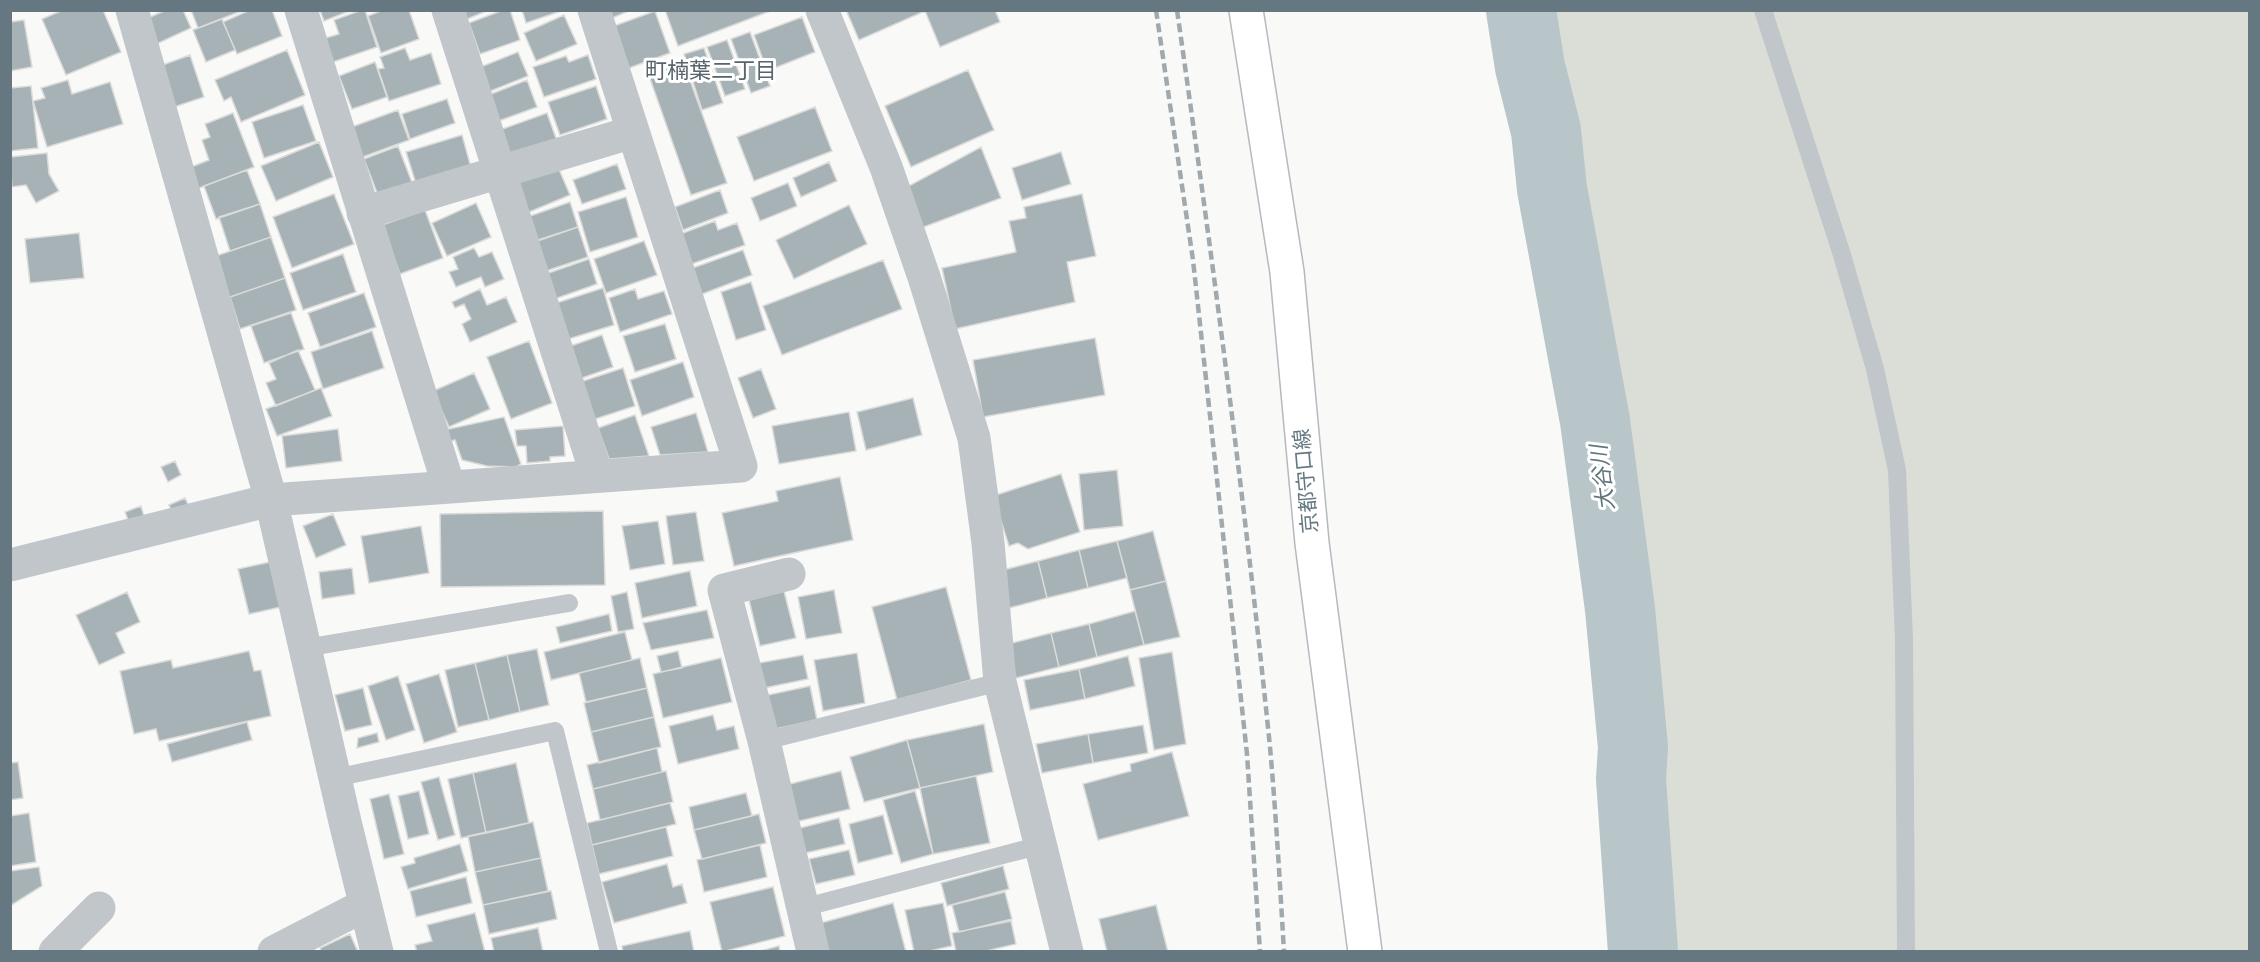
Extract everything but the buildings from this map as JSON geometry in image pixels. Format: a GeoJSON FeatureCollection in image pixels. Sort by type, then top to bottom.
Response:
{"type":"FeatureCollection","features":[{"type":"Feature","properties":{"kind":"main road","name":"京都守口線"},"geometry":{"type":"LineString","coordinates":[[1246,10],[1287,272],[1312,543],[1365,951]]}},
{"type":"Feature","properties":{"kind":"street"},"geometry":{"type":"LineString","coordinates":[[132,10],[271,500],[377,951]]}},
{"type":"Feature","properties":{"kind":"street"},"geometry":{"type":"LineString","coordinates":[[301,10],[449,487]]}},
{"type":"Feature","properties":{"kind":"street"},"geometry":{"type":"LineString","coordinates":[[448,10],[597,476]]}},
{"type":"Feature","properties":{"kind":"street"},"geometry":{"type":"LineString","coordinates":[[10,565],[271,500],[741,466],[594,10]]}},
{"type":"Feature","properties":{"kind":"street"},"geometry":{"type":"LineString","coordinates":[[822,10],[890,178],[924,277],[974,438],[988,543],[1000,682],[1067,951]]}},
{"type":"Feature","properties":{"kind":"street"},"geometry":{"type":"LineString","coordinates":[[363,213],[633,132]]}},
{"type":"Feature","properties":{"kind":"street"},"geometry":{"type":"LineString","coordinates":[[789,574],[724,590],[764,741],[813,951]]}},
{"type":"Feature","properties":{"kind":"street"},"geometry":{"type":"LineString","coordinates":[[274,951],[365,905]]}},
{"type":"Feature","properties":{"kind":"street"},"geometry":{"type":"LineString","coordinates":[[55,951],[99,908]]}},
{"type":"Feature","properties":{"kind":"lane"},"geometry":{"type":"LineString","coordinates":[[1763,10],[1875,369],[1897,470],[1905,640],[1906,951]]}},
{"type":"Feature","properties":{"kind":"lane"},"geometry":{"type":"LineString","coordinates":[[305,648],[569,603]]}},
{"type":"Feature","properties":{"kind":"lane"},"geometry":{"type":"LineString","coordinates":[[764,741],[1000,682]]}},
{"type":"Feature","properties":{"kind":"lane"},"geometry":{"type":"LineString","coordinates":[[335,778],[555,731],[609,951]]}},
{"type":"Feature","properties":{"kind":"lane"},"geometry":{"type":"LineString","coordinates":[[802,908],[1041,845]]}},
{"type":"Feature","properties":{"kind":"shaded area"},"geometry":{"type":"Polygon","coordinates":[[[1556,11],[2249,11],[2249,951],[1669,951],[1632,468],[1556,11]]]}},
{"type":"Feature","properties":{"kind":"waterway","name":"大谷川"},"geometry":{"type":"LineString","coordinates":[[1521,10],[1530,67],[1546,131],[1552,189],[1595,421],[1620,609],[1633,747],[1631,779],[1643,952]]}},
{"type":"Feature","properties":{"kind":"railway"},"geometry":{"type":"LineString","coordinates":[[1156,10],[1193,260],[1247,754],[1260,952]]}},
{"type":"Feature","properties":{"kind":"railway"},"geometry":{"type":"LineString","coordinates":[[1177,10],[1250,563],[1270,747],[1284,952]]}},
{"type":"Feature","properties":{"kind":"district","name":"町楠葉二丁目"},"geometry":{"type":"Point","coordinates":[711,70]}}]}
